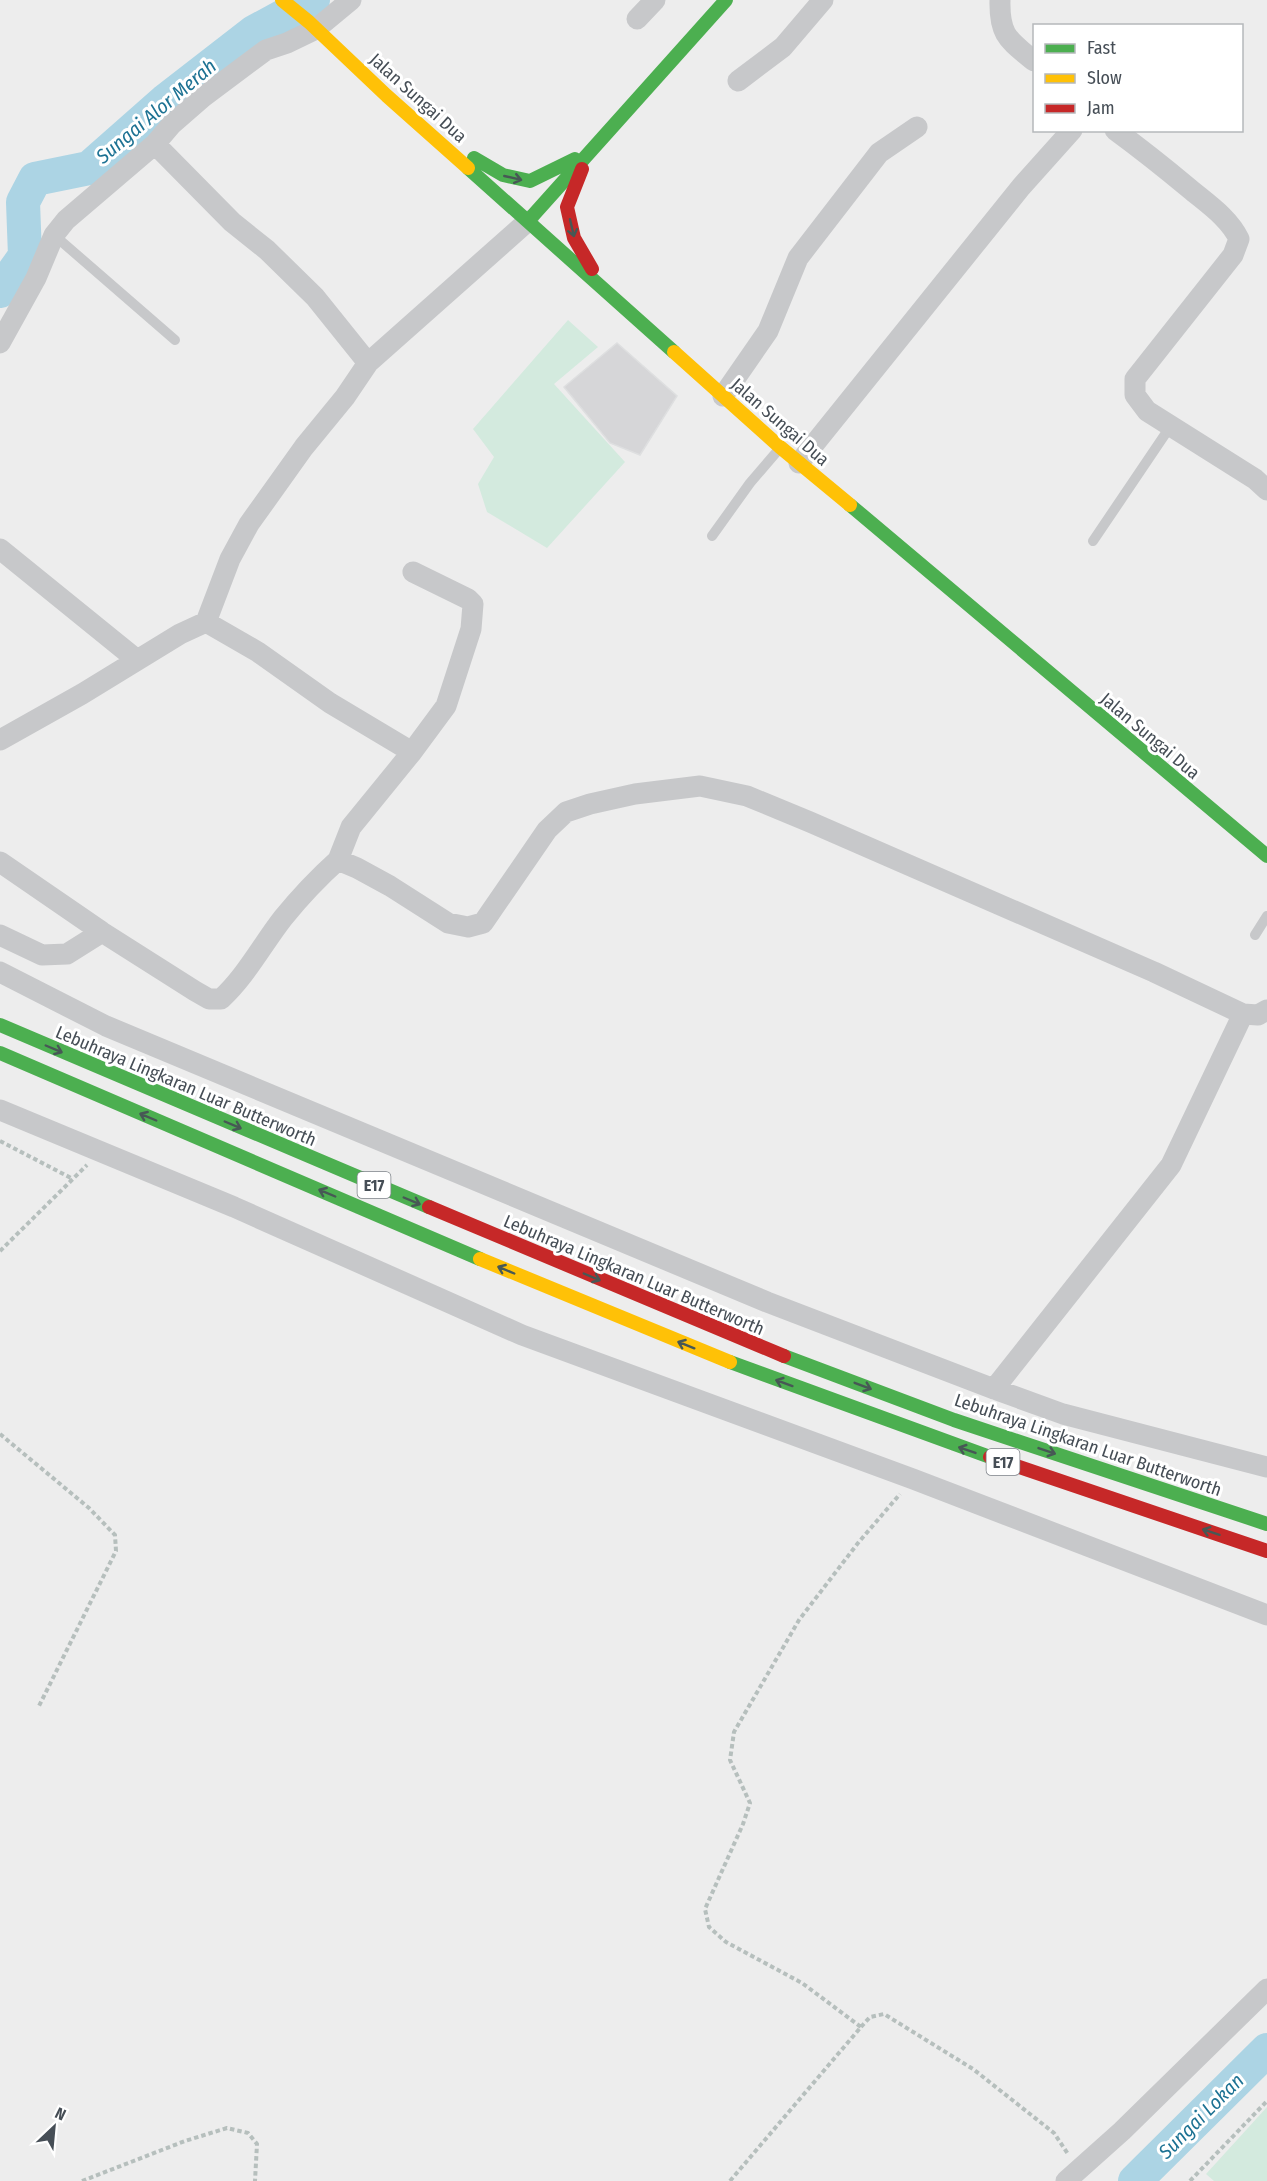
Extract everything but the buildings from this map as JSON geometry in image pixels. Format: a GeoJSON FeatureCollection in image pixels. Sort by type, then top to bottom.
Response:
{"type":"FeatureCollection","features":[{"type":"Feature","properties":{"kind":"main road","name":"Jalan Sungai Dua"},"geometry":{"type":"LineString","coordinates":[[282,0],[780,447],[1267,856]]}},
{"type":"Feature","properties":{"kind":"main road"},"geometry":{"type":"LineString","coordinates":[[528,221],[726,0]]}},
{"type":"Feature","properties":{"kind":"main road"},"geometry":{"type":"LineString","coordinates":[[436,139],[503,175],[530,181],[588,153]]}},
{"type":"Feature","properties":{"kind":"main road"},"geometry":{"type":"LineString","coordinates":[[588,153],[567,207],[574,238],[604,289]]}},
{"type":"Feature","properties":{"kind":"main road","name":"Lebuhraya Lingkaran Luar Butterworth"},"geometry":{"type":"LineString","coordinates":[[0,1025],[750,1343],[954,1420],[1267,1524]]}},
{"type":"Feature","properties":{"kind":"main road","name":"E17"},"geometry":{"type":"LineString","coordinates":[[0,1053],[548,1288],[741,1367],[944,1442],[1267,1551]]}},
{"type":"Feature","properties":{"kind":"street"},"geometry":{"type":"LineString","coordinates":[[0,343],[36,278],[54,235],[72,214],[154,144],[196,103],[266,50],[287,43],[351,0]]}},
{"type":"Feature","properties":{"kind":"street"},"geometry":{"type":"LineString","coordinates":[[637,19],[655,0]]}},
{"type":"Feature","properties":{"kind":"street"},"geometry":{"type":"LineString","coordinates":[[738,81],[783,47],[823,0]]}},
{"type":"Feature","properties":{"kind":"street"},"geometry":{"type":"LineString","coordinates":[[1000,0],[999,13],[1005,35],[1033,59]]}},
{"type":"Feature","properties":{"kind":"street"},"geometry":{"type":"LineString","coordinates":[[723,396],[768,331],[798,258],[879,153],[916,127]]}},
{"type":"Feature","properties":{"kind":"street"},"geometry":{"type":"LineString","coordinates":[[799,463],[1021,187],[1070,132]]}},
{"type":"Feature","properties":{"kind":"street"},"geometry":{"type":"LineString","coordinates":[[1118,132],[1215,210],[1234,227],[1239,239],[1233,255],[1135,379],[1135,394],[1147,411],[1255,479],[1267,490]]}},
{"type":"Feature","properties":{"kind":"street"},"geometry":{"type":"LineString","coordinates":[[154,144],[232,222],[267,250],[315,297],[368,363]]}},
{"type":"Feature","properties":{"kind":"street"},"geometry":{"type":"LineString","coordinates":[[0,740],[82,694],[180,634],[206,622],[230,559],[249,524],[304,447],[345,398],[368,363],[528,221]]}},
{"type":"Feature","properties":{"kind":"street"},"geometry":{"type":"LineString","coordinates":[[0,549],[137,660]]}},
{"type":"Feature","properties":{"kind":"street"},"geometry":{"type":"LineString","coordinates":[[0,862],[102,932],[195,991],[209,999],[221,999],[232,989],[283,918],[338,860],[351,827],[446,706],[471,629],[473,604],[468,599],[412,572]]}},
{"type":"Feature","properties":{"kind":"street"},"geometry":{"type":"LineString","coordinates":[[206,622],[258,652],[330,703],[412,752]]}},
{"type":"Feature","properties":{"kind":"street"},"geometry":{"type":"LineString","coordinates":[[338,860],[390,886],[448,923],[468,927],[483,923],[547,830],[566,812],[635,794],[700,786],[747,796],[810,822],[1154,972],[1243,1014],[1258,1015],[1267,1010]]}},
{"type":"Feature","properties":{"kind":"street"},"geometry":{"type":"LineString","coordinates":[[0,935],[42,955],[67,954],[102,932]]}},
{"type":"Feature","properties":{"kind":"street"},"geometry":{"type":"LineString","coordinates":[[0,972],[117,1030],[767,1302],[1063,1414],[1267,1467]]}},
{"type":"Feature","properties":{"kind":"street"},"geometry":{"type":"LineString","coordinates":[[994,1389],[1171,1165],[1243,1014]]}},
{"type":"Feature","properties":{"kind":"street"},"geometry":{"type":"LineString","coordinates":[[0,1110],[234,1207],[522,1335],[912,1479],[1267,1615]]}},
{"type":"Feature","properties":{"kind":"street"},"geometry":{"type":"LineString","coordinates":[[1072,2176],[1122,2131],[1267,1989]]}},
{"type":"Feature","properties":{"kind":"lane"},"geometry":{"type":"LineString","coordinates":[[54,235],[175,340]]}},
{"type":"Feature","properties":{"kind":"lane"},"geometry":{"type":"LineString","coordinates":[[1094,541],[1170,427]]}},
{"type":"Feature","properties":{"kind":"lane"},"geometry":{"type":"LineString","coordinates":[[712,536],[750,483],[780,447]]}},
{"type":"Feature","properties":{"kind":"lane"},"geometry":{"type":"LineString","coordinates":[[1255,935],[1267,916]]}},
{"type":"Feature","properties":{"kind":"path"},"geometry":{"type":"LineString","coordinates":[[0,1141],[73,1179]]}},
{"type":"Feature","properties":{"kind":"path"},"geometry":{"type":"LineString","coordinates":[[0,1251],[90,1163],[95,1148]]}},
{"type":"Feature","properties":{"kind":"path"},"geometry":{"type":"LineString","coordinates":[[0,1434],[89,1509],[115,1535],[116,1551],[39,1706]]}},
{"type":"Feature","properties":{"kind":"path"},"geometry":{"type":"LineString","coordinates":[[861,2027],[802,1983],[726,1942],[709,1927],[705,1909],[750,1803],[730,1760],[734,1732],[799,1620],[858,1543],[912,1479]]}},
{"type":"Feature","properties":{"kind":"path"},"geometry":{"type":"LineString","coordinates":[[730,2181],[861,2027],[870,2018],[884,2014],[973,2069],[1054,2133],[1072,2176]]}},
{"type":"Feature","properties":{"kind":"path"},"geometry":{"type":"LineString","coordinates":[[1190,2181],[1267,2101]]}},
{"type":"Feature","properties":{"kind":"path"},"geometry":{"type":"LineString","coordinates":[[82,2181],[185,2141],[227,2128],[248,2133],[257,2144],[255,2181]]}},
{"type":"Feature","properties":{"kind":"green space"},"geometry":{"type":"Polygon","coordinates":[[[568,320],[598,347],[554,384],[625,462],[547,548],[487,512],[478,484],[494,457],[473,429],[568,320]]]}},
{"type":"Feature","properties":{"kind":"green space"},"geometry":{"type":"Polygon","coordinates":[[[1267,2107],[1267,2181],[1214,2181],[1206,2174],[1267,2107]]]}},
{"type":"Feature","properties":{"kind":"waterway","name":"Sungai Alor Merah"},"geometry":{"type":"LineString","coordinates":[[0,291],[25,256],[23,202],[35,179],[89,168],[165,101],[254,32],[313,0]]}},
{"type":"Feature","properties":{"kind":"waterway","name":"Sungai Lokan"},"geometry":{"type":"LineString","coordinates":[[1135,2181],[1267,2050]]}},
{"type":"Feature","properties":{"kind":"traffic: fast"},"geometry":{"type":"LineString","coordinates":[[528,221],[726,0]]}},
{"type":"Feature","properties":{"kind":"traffic: fast"},"geometry":{"type":"LineString","coordinates":[[474,158],[503,175],[530,181],[575,159]]}},
{"type":"Feature","properties":{"kind":"traffic: fast"},"geometry":{"type":"LineString","coordinates":[[468,168],[674,352]]}},
{"type":"Feature","properties":{"kind":"traffic: fast"},"geometry":{"type":"LineString","coordinates":[[850,505],[1267,856]]}},
{"type":"Feature","properties":{"kind":"traffic: fast"},"geometry":{"type":"LineString","coordinates":[[0,1025],[429,1207]]}},
{"type":"Feature","properties":{"kind":"traffic: fast"},"geometry":{"type":"LineString","coordinates":[[0,1053],[480,1259]]}},
{"type":"Feature","properties":{"kind":"traffic: fast"},"geometry":{"type":"LineString","coordinates":[[784,1356],[954,1420],[1267,1524]]}},
{"type":"Feature","properties":{"kind":"traffic: fast"},"geometry":{"type":"LineString","coordinates":[[730,1362],[990,1457]]}},
{"type":"Feature","properties":{"kind":"traffic: slow"},"geometry":{"type":"LineString","coordinates":[[282,0],[468,168]]}},
{"type":"Feature","properties":{"kind":"traffic: slow"},"geometry":{"type":"LineString","coordinates":[[674,352],[780,447],[850,505]]}},
{"type":"Feature","properties":{"kind":"traffic: slow"},"geometry":{"type":"LineString","coordinates":[[480,1259],[730,1362]]}},
{"type":"Feature","properties":{"kind":"traffic: jam"},"geometry":{"type":"LineString","coordinates":[[582,169],[567,207],[574,238],[592,269]]}},
{"type":"Feature","properties":{"kind":"traffic: jam"},"geometry":{"type":"LineString","coordinates":[[429,1207],[784,1356]]}},
{"type":"Feature","properties":{"kind":"traffic: jam"},"geometry":{"type":"LineString","coordinates":[[990,1457],[1267,1551]]}}]}
